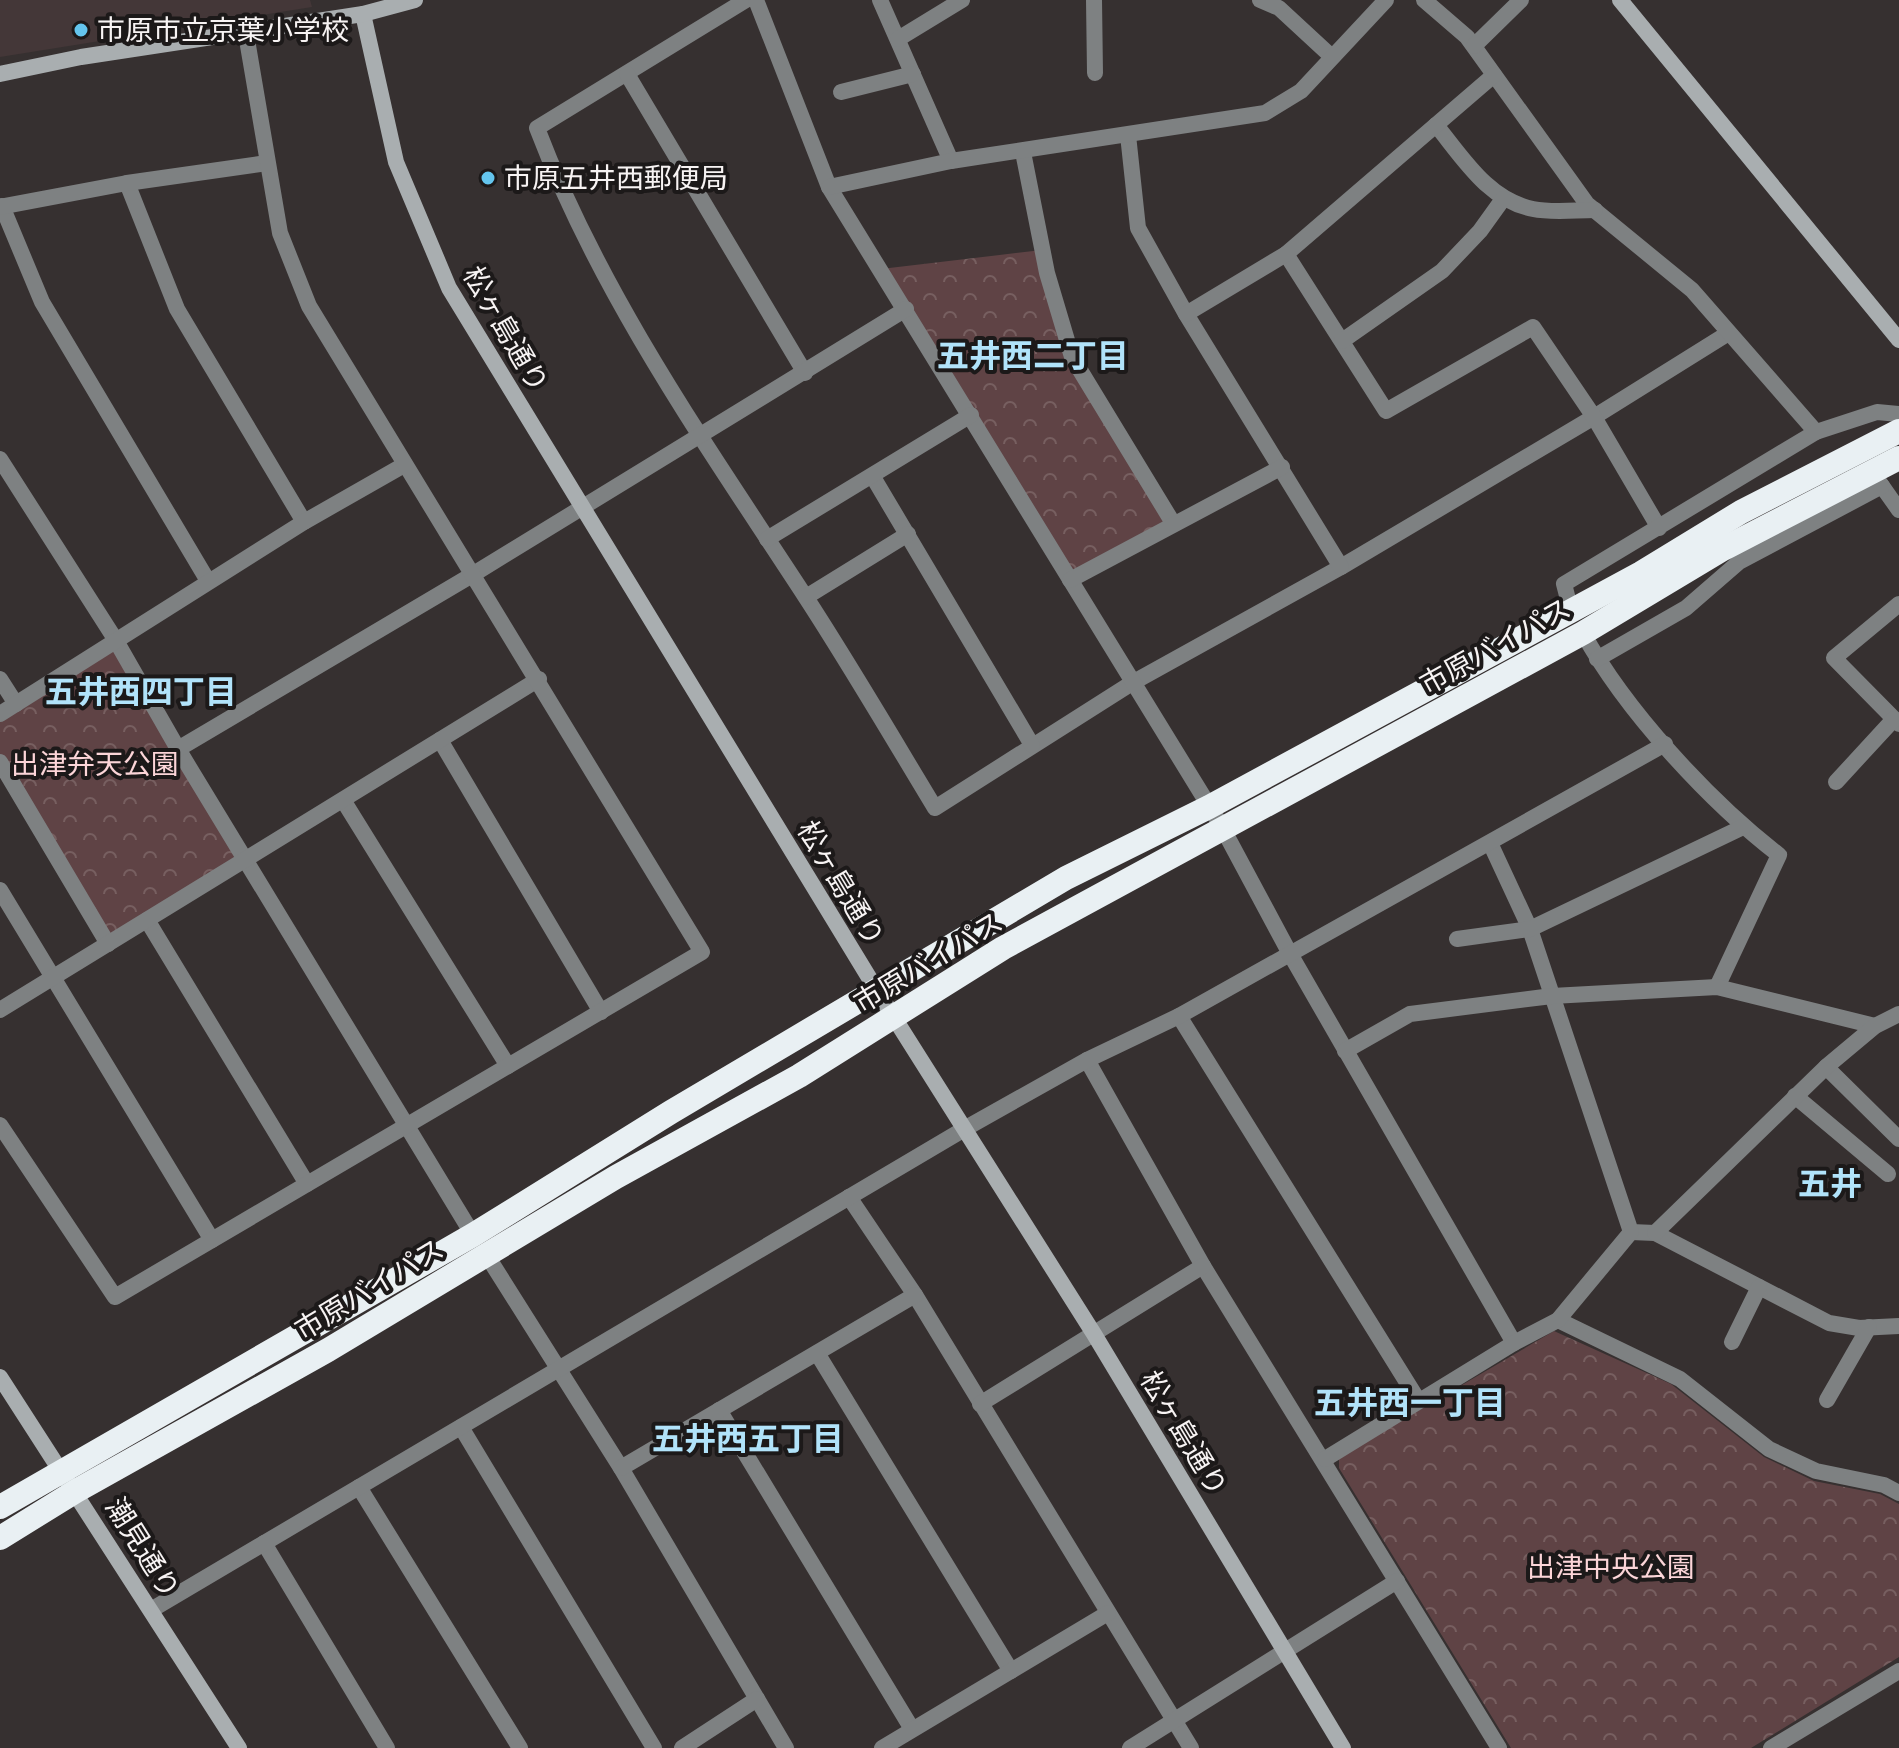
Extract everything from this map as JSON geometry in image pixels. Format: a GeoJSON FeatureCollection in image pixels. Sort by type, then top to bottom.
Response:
{"type":"FeatureCollection","features":[{"type":"Feature","properties":{"kind":"highway","name":"市原バイパス"},"geometry":{"type":"LineString","coordinates":[[0,1507],[69,1481],[328,1350],[480,1245],[876,989],[1066,878],[1216,817],[1583,633],[1723,549],[1869,470],[1899,431]]}},
{"type":"Feature","properties":{"kind":"highway","name":"市原バイパス"},"geometry":{"type":"LineString","coordinates":[[480,1245],[616,1177],[799,1076],[1003,948],[1075,912],[1216,817],[1741,512],[1899,458]]}},
{"type":"Feature","properties":{"kind":"highway","name":"市原バイパス"},"geometry":{"type":"LineString","coordinates":[[0,1538],[69,1481]]}},
{"type":"Feature","properties":{"kind":"street"},"geometry":{"type":"LineString","coordinates":[[0,74],[81,57],[363,14],[415,0]]}},
{"type":"Feature","properties":{"kind":"street"},"geometry":{"type":"LineString","coordinates":[[746,0],[537,128],[567,204],[700,436],[806,597],[935,808],[1132,683],[1341,567],[1727,334]]}},
{"type":"Feature","properties":{"kind":"street"},"geometry":{"type":"LineString","coordinates":[[756,0],[829,187],[1216,817],[1345,1051],[1514,1343]]}},
{"type":"Feature","properties":{"kind":"street"},"geometry":{"type":"LineString","coordinates":[[880,0],[951,161]]}},
{"type":"Feature","properties":{"kind":"street"},"geometry":{"type":"LineString","coordinates":[[898,39],[962,0]]}},
{"type":"Feature","properties":{"kind":"street"},"geometry":{"type":"LineString","coordinates":[[1094,0],[1095,73]]}},
{"type":"Feature","properties":{"kind":"street"},"geometry":{"type":"LineString","coordinates":[[1260,0],[1279,8],[1332,57]]}},
{"type":"Feature","properties":{"kind":"street"},"geometry":{"type":"LineString","coordinates":[[829,187],[951,161],[1265,113],[1301,91],[1386,0]]}},
{"type":"Feature","properties":{"kind":"street"},"geometry":{"type":"LineString","coordinates":[[1424,0],[1474,46],[1595,210],[1692,290],[1727,334],[1816,432]]}},
{"type":"Feature","properties":{"kind":"street"},"geometry":{"type":"LineString","coordinates":[[1474,46],[1521,0]]}},
{"type":"Feature","properties":{"kind":"street"},"geometry":{"type":"LineString","coordinates":[[1620,0],[1899,340]]}},
{"type":"Feature","properties":{"kind":"street","name":"松ヶ島通り"},"geometry":{"type":"LineString","coordinates":[[363,14],[396,162],[449,288],[876,989],[1094,1334],[1343,1748]]}},
{"type":"Feature","properties":{"kind":"street"},"geometry":{"type":"LineString","coordinates":[[0,1125],[115,1297],[702,952],[539,679],[404,465],[309,306],[280,233],[246,34]]}},
{"type":"Feature","properties":{"kind":"street"},"geometry":{"type":"LineString","coordinates":[[627,74],[805,373]]}},
{"type":"Feature","properties":{"kind":"street"},"geometry":{"type":"LineString","coordinates":[[841,92],[913,74]]}},
{"type":"Feature","properties":{"kind":"street"},"geometry":{"type":"LineString","coordinates":[[1186,314],[1286,254],[1494,75]]}},
{"type":"Feature","properties":{"kind":"street"},"geometry":{"type":"LineString","coordinates":[[1436,125],[1491,190],[1503,199],[1534,209],[1595,210]]}},
{"type":"Feature","properties":{"kind":"street"},"geometry":{"type":"LineString","coordinates":[[1128,135],[1138,228],[1186,314],[1341,567]]}},
{"type":"Feature","properties":{"kind":"street"},"geometry":{"type":"LineString","coordinates":[[1023,152],[1047,273],[1072,357],[1173,523]]}},
{"type":"Feature","properties":{"kind":"street"},"geometry":{"type":"LineString","coordinates":[[208,581],[42,302],[1,207],[127,183],[267,163]]}},
{"type":"Feature","properties":{"kind":"street"},"geometry":{"type":"LineString","coordinates":[[127,183],[177,309],[304,522]]}},
{"type":"Feature","properties":{"kind":"street"},"geometry":{"type":"LineString","coordinates":[[1342,341],[1442,271],[1480,231],[1503,199]]}},
{"type":"Feature","properties":{"kind":"street"},"geometry":{"type":"LineString","coordinates":[[1286,254],[1386,411],[1533,327],[1594,417],[1659,528]]}},
{"type":"Feature","properties":{"kind":"street"},"geometry":{"type":"LineString","coordinates":[[178,749],[472,575],[581,505],[805,373],[906,309]]}},
{"type":"Feature","properties":{"kind":"street"},"geometry":{"type":"LineString","coordinates":[[1571,611],[1564,584],[1816,432],[1877,412],[1899,414]]}},
{"type":"Feature","properties":{"kind":"street"},"geometry":{"type":"LineString","coordinates":[[767,539],[971,415]]}},
{"type":"Feature","properties":{"kind":"street"},"geometry":{"type":"LineString","coordinates":[[0,459],[115,639],[178,749],[480,1245],[621,1468],[786,1748]]}},
{"type":"Feature","properties":{"kind":"street"},"geometry":{"type":"LineString","coordinates":[[0,714],[208,581],[404,465]]}},
{"type":"Feature","properties":{"kind":"street"},"geometry":{"type":"LineString","coordinates":[[1070,580],[1282,467]]}},
{"type":"Feature","properties":{"kind":"street"},"geometry":{"type":"LineString","coordinates":[[1597,659],[1686,608],[1739,562],[1869,470],[1899,510]]}},
{"type":"Feature","properties":{"kind":"street"},"geometry":{"type":"LineString","coordinates":[[873,477],[1032,745]]}},
{"type":"Feature","properties":{"kind":"street"},"geometry":{"type":"LineString","coordinates":[[806,597],[908,534]]}},
{"type":"Feature","properties":{"kind":"street"},"geometry":{"type":"LineString","coordinates":[[1836,782],[1897,722],[1834,658],[1899,604]]}},
{"type":"Feature","properties":{"kind":"street"},"geometry":{"type":"LineString","coordinates":[[1583,633],[1597,659],[1665,744],[1743,827],[1779,855],[1717,987]]}},
{"type":"Feature","properties":{"kind":"street"},"geometry":{"type":"LineString","coordinates":[[0,679],[16,704]]}},
{"type":"Feature","properties":{"kind":"street"},"geometry":{"type":"LineString","coordinates":[[0,1010],[539,679]]}},
{"type":"Feature","properties":{"kind":"street"},"geometry":{"type":"LineString","coordinates":[[440,740],[601,1012]]}},
{"type":"Feature","properties":{"kind":"street"},"geometry":{"type":"LineString","coordinates":[[151,1610],[966,1128],[1087,1060],[1179,1016],[1289,952],[1491,845],[1665,744]]}},
{"type":"Feature","properties":{"kind":"street"},"geometry":{"type":"LineString","coordinates":[[0,762],[108,944]]}},
{"type":"Feature","properties":{"kind":"street"},"geometry":{"type":"LineString","coordinates":[[343,800],[508,1066]]}},
{"type":"Feature","properties":{"kind":"street"},"geometry":{"type":"LineString","coordinates":[[1457,939],[1530,929],[1743,827]]}},
{"type":"Feature","properties":{"kind":"street"},"geometry":{"type":"LineString","coordinates":[[1491,845],[1530,929],[1631,1232]]}},
{"type":"Feature","properties":{"kind":"street"},"geometry":{"type":"LineString","coordinates":[[0,890],[212,1240]]}},
{"type":"Feature","properties":{"kind":"street"},"geometry":{"type":"LineString","coordinates":[[147,920],[307,1184]]}},
{"type":"Feature","properties":{"kind":"street"},"geometry":{"type":"LineString","coordinates":[[1345,1051],[1410,1014],[1552,996],[1717,987],[1875,1026]]}},
{"type":"Feature","properties":{"kind":"street"},"geometry":{"type":"LineString","coordinates":[[1655,1233],[1826,1067],[1875,1026],[1899,1014]]}},
{"type":"Feature","properties":{"kind":"street"},"geometry":{"type":"LineString","coordinates":[[1179,1016],[1418,1400]]}},
{"type":"Feature","properties":{"kind":"street"},"geometry":{"type":"LineString","coordinates":[[1087,1060],[1203,1266],[1325,1459],[1499,1748]]}},
{"type":"Feature","properties":{"kind":"street"},"geometry":{"type":"LineString","coordinates":[[1826,1067],[1899,1139]]}},
{"type":"Feature","properties":{"kind":"street"},"geometry":{"type":"LineString","coordinates":[[1795,1096],[1888,1174]]}},
{"type":"Feature","properties":{"kind":"street"},"geometry":{"type":"LineString","coordinates":[[849,1197],[915,1295],[1191,1748]]}},
{"type":"Feature","properties":{"kind":"street"},"geometry":{"type":"LineString","coordinates":[[1631,1232],[1655,1233],[1829,1323],[1899,1326]]}},
{"type":"Feature","properties":{"kind":"street"},"geometry":{"type":"LineString","coordinates":[[1325,1459],[1418,1400],[1558,1320],[1631,1232]]}},
{"type":"Feature","properties":{"kind":"street"},"geometry":{"type":"LineString","coordinates":[[980,1404],[1203,1266]]}},
{"type":"Feature","properties":{"kind":"street"},"geometry":{"type":"LineString","coordinates":[[1732,1342],[1759,1287]]}},
{"type":"Feature","properties":{"kind":"street"},"geometry":{"type":"LineString","coordinates":[[621,1468],[915,1295]]}},
{"type":"Feature","properties":{"kind":"street"},"geometry":{"type":"LineString","coordinates":[[1558,1320],[1680,1379],[1769,1449],[1816,1471],[1884,1485],[1899,1493]]}},
{"type":"Feature","properties":{"kind":"street"},"geometry":{"type":"LineString","coordinates":[[1827,1400],[1869,1327]]}},
{"type":"Feature","properties":{"kind":"street"},"geometry":{"type":"LineString","coordinates":[[817,1353],[1011,1671]]}},
{"type":"Feature","properties":{"kind":"street","name":"潮見通り"},"geometry":{"type":"LineString","coordinates":[[0,1377],[239,1748]]}},
{"type":"Feature","properties":{"kind":"street"},"geometry":{"type":"LineString","coordinates":[[719,1410],[912,1729]]}},
{"type":"Feature","properties":{"kind":"street"},"geometry":{"type":"LineString","coordinates":[[461,1427],[654,1748]]}},
{"type":"Feature","properties":{"kind":"street"},"geometry":{"type":"LineString","coordinates":[[359,1487],[520,1748]]}},
{"type":"Feature","properties":{"kind":"street"},"geometry":{"type":"LineString","coordinates":[[264,1543],[387,1748]]}},
{"type":"Feature","properties":{"kind":"street"},"geometry":{"type":"LineString","coordinates":[[1130,1748],[1397,1581]]}},
{"type":"Feature","properties":{"kind":"street"},"geometry":{"type":"LineString","coordinates":[[882,1748],[1108,1613]]}},
{"type":"Feature","properties":{"kind":"street"},"geometry":{"type":"LineString","coordinates":[[1782,1745],[1899,1671]]}},
{"type":"Feature","properties":{"kind":"street"},"geometry":{"type":"LineString","coordinates":[[682,1748],[757,1699]]}},
{"type":"Feature","properties":{"kind":"shaded area","name":"市原市立京葉小学校"},"geometry":{"type":"Polygon","coordinates":[[[0,0],[310,0],[312,7],[0,57],[0,0]]]}},
{"type":"Feature","properties":{"kind":"green space"},"geometry":{"type":"Polygon","coordinates":[[[1042,250],[1057,317],[1173,523],[1070,580],[881,269],[1042,250]]]}},
{"type":"Feature","properties":{"kind":"green space","name":"出津弁天公園"},"geometry":{"type":"Polygon","coordinates":[[[115,639],[245,859],[108,944],[0,762],[0,713],[115,639]]]}},
{"type":"Feature","properties":{"kind":"green space","name":"出津中央公園"},"geometry":{"type":"Polygon","coordinates":[[[1554,1331],[1671,1384],[1764,1457],[1814,1481],[1880,1494],[1899,1504],[1899,1657],[1751,1748],[1511,1748],[1339,1468],[1339,1457],[1554,1331]]]}},
{"type":"Feature","properties":{"kind":"place","name":"市原市立京葉小学校"},"geometry":{"type":"Point","coordinates":[81,30]}},
{"type":"Feature","properties":{"kind":"place","name":"市原五井西郵便局"},"geometry":{"type":"Point","coordinates":[488,178]}},
{"type":"Feature","properties":{"kind":"district","name":"五井西二丁目"},"geometry":{"type":"Point","coordinates":[1033,356]}},
{"type":"Feature","properties":{"kind":"district","name":"五井西四丁目"},"geometry":{"type":"Point","coordinates":[141,692]}},
{"type":"Feature","properties":{"kind":"district","name":"五井"},"geometry":{"type":"Point","coordinates":[1830,1184]}},
{"type":"Feature","properties":{"kind":"district","name":"五井西一丁目"},"geometry":{"type":"Point","coordinates":[1410,1403]}},
{"type":"Feature","properties":{"kind":"district","name":"五井西五丁目"},"geometry":{"type":"Point","coordinates":[748,1439]}}]}
